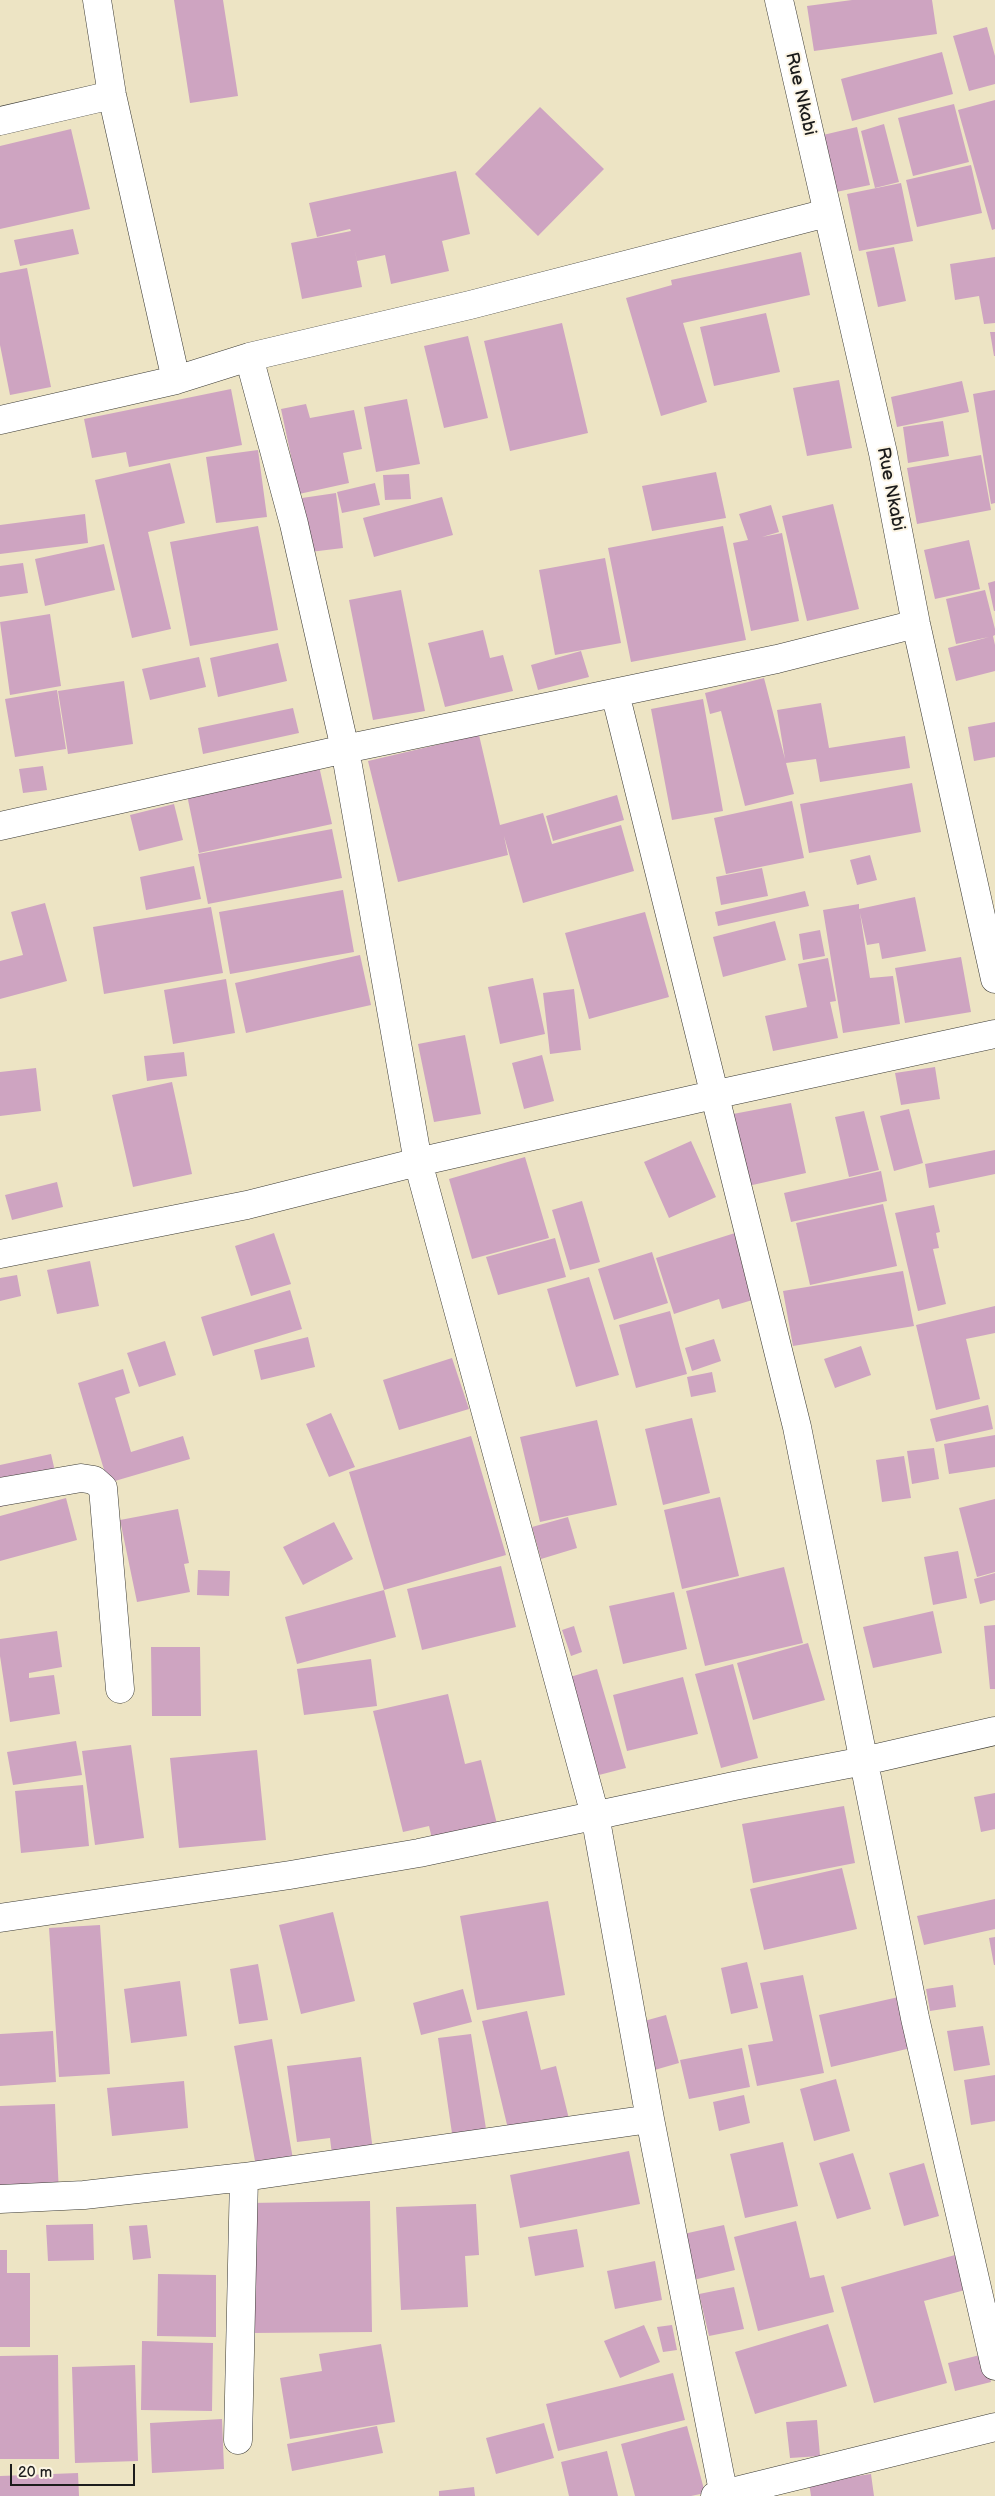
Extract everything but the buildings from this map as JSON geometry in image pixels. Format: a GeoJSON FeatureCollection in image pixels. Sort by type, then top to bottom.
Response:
{"type":"FeatureCollection","features":[{"type":"Feature","properties":{"kind":"street"},"geometry":{"type":"LineString","coordinates":[[97,0],[112,95],[176,380]]}},
{"type":"Feature","properties":{"kind":"street","name":"Rue Nkabi"},"geometry":{"type":"LineString","coordinates":[[779,0],[883,453],[916,624],[995,979]]}},
{"type":"Feature","properties":{"kind":"street"},"geometry":{"type":"LineString","coordinates":[[0,121],[112,95]]}},
{"type":"Feature","properties":{"kind":"street"},"geometry":{"type":"LineString","coordinates":[[0,420],[176,380],[249,357],[470,305],[827,213]]}},
{"type":"Feature","properties":{"kind":"street"},"geometry":{"type":"LineString","coordinates":[[249,357],[294,524],[345,749],[418,1162],[595,1815],[721,2495],[995,2427]]}},
{"type":"Feature","properties":{"kind":"street"},"geometry":{"type":"LineString","coordinates":[[0,826],[345,749],[777,659],[916,624]]}},
{"type":"Feature","properties":{"kind":"street"},"geometry":{"type":"LineString","coordinates":[[615,694],[713,1095],[797,1427],[915,2018],[995,2366]]}},
{"type":"Feature","properties":{"kind":"street"},"geometry":{"type":"LineString","coordinates":[[0,1254],[247,1205],[418,1162],[713,1095],[995,1034]]}},
{"type":"Feature","properties":{"kind":"street"},"geometry":{"type":"LineString","coordinates":[[0,1492],[81,1478],[94,1480],[103,1488],[120,1688]]}},
{"type":"Feature","properties":{"kind":"street"},"geometry":{"type":"LineString","coordinates":[[0,1918],[290,1875],[419,1853],[595,1815],[864,1761],[995,1731]]}},
{"type":"Feature","properties":{"kind":"street"},"geometry":{"type":"LineString","coordinates":[[0,2199],[84,2195],[244,2177],[650,2119]]}},
{"type":"Feature","properties":{"kind":"street"},"geometry":{"type":"LineString","coordinates":[[238,2440],[244,2177]]}}]}
